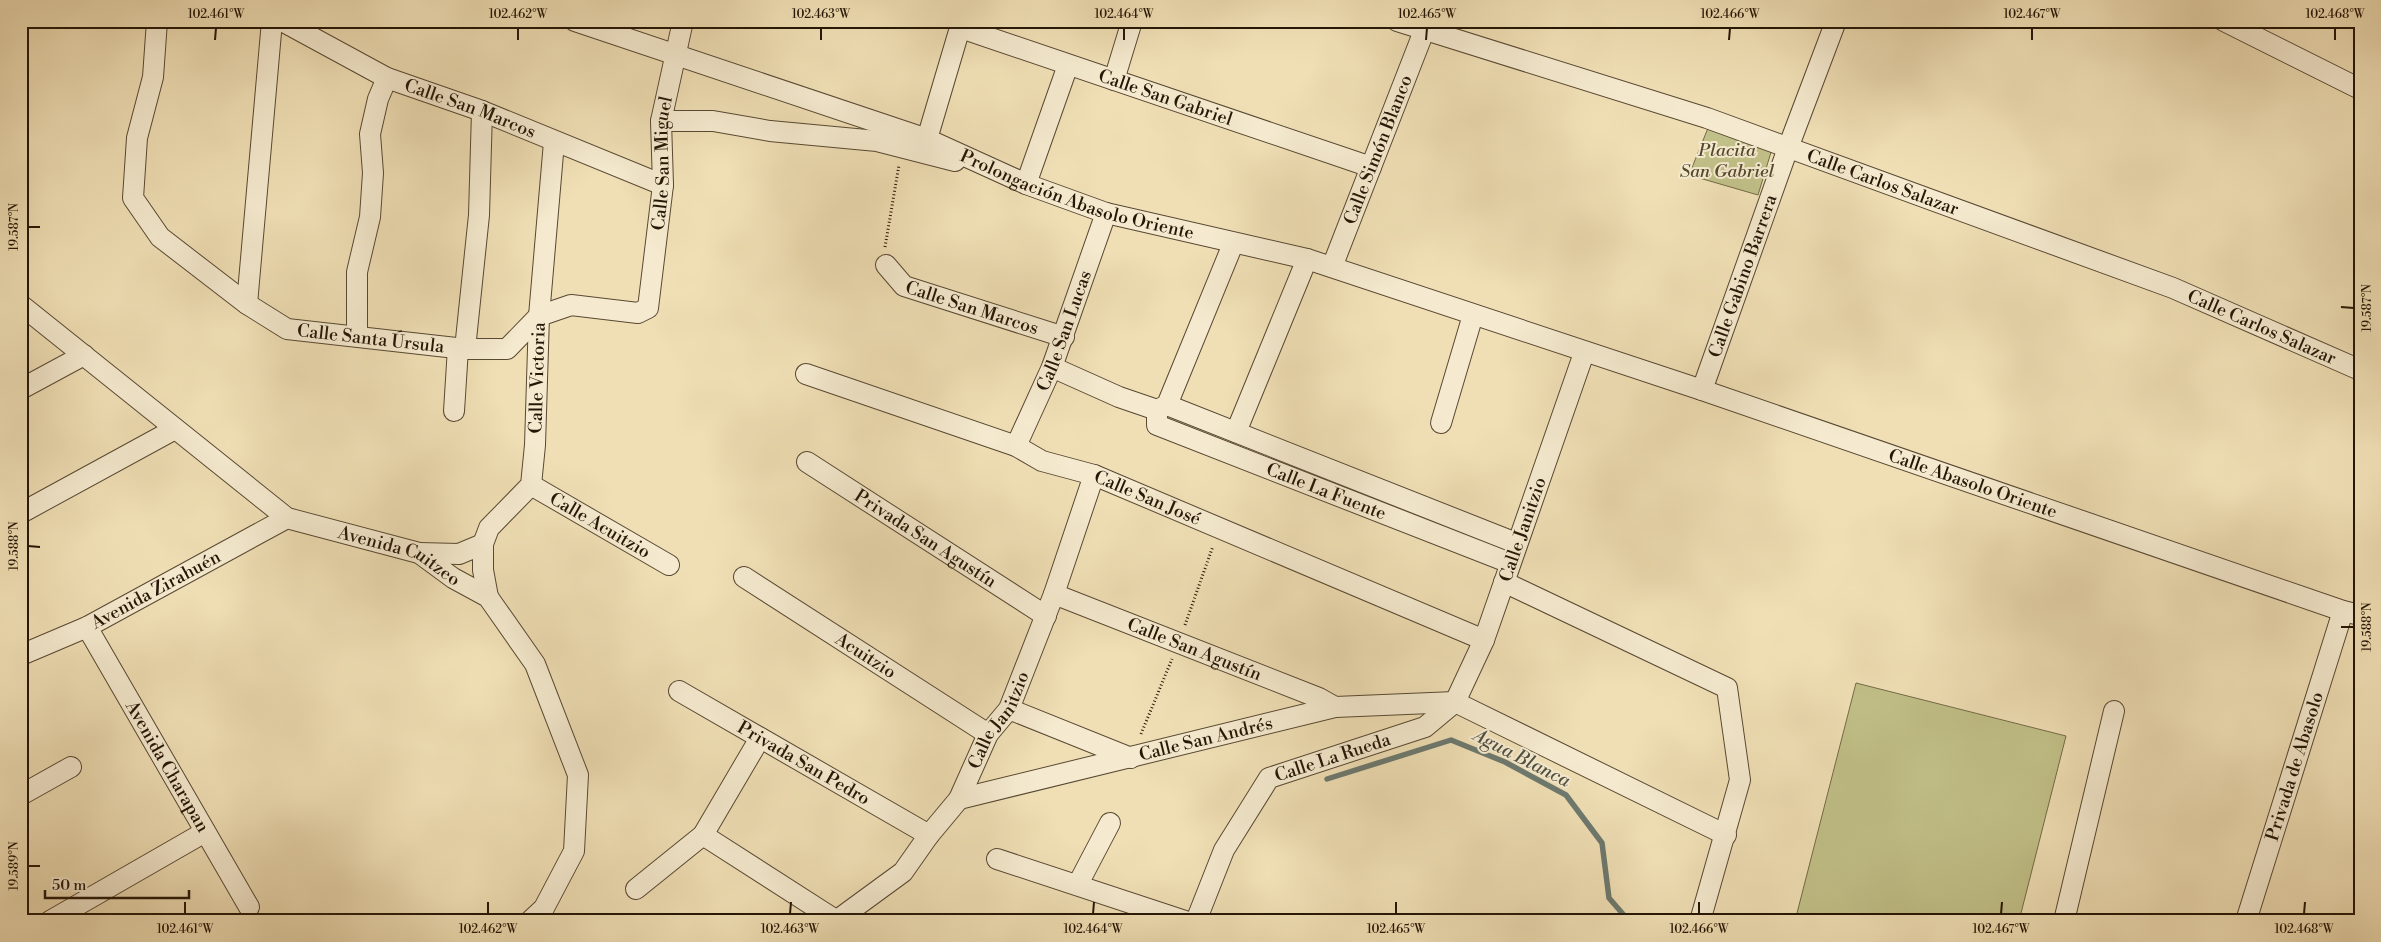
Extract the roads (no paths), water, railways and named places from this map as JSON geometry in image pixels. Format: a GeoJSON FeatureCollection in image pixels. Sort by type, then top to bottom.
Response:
{"type":"FeatureCollection","features":[{"type":"Feature","properties":{"kind":"street","name":"Calle Santa Úrsula"},"geometry":{"type":"LineString","coordinates":[[157,21],[155,23],[153,77],[137,138],[133,198],[160,237],[247,304],[287,329],[461,349],[507,349],[539,316]]}},
{"type":"Feature","properties":{"kind":"street"},"geometry":{"type":"LineString","coordinates":[[247,304],[272,21]]}},
{"type":"Feature","properties":{"kind":"street","name":"Calle San Marcos"},"geometry":{"type":"LineString","coordinates":[[282,21],[387,78],[482,111],[554,142],[664,185]]}},
{"type":"Feature","properties":{"kind":"street","name":"Prolongación Abasolo Oriente"},"geometry":{"type":"LineString","coordinates":[[576,21],[927,139],[1026,184],[1106,213],[1233,244],[1307,259],[1584,353]]}},
{"type":"Feature","properties":{"kind":"street","name":"Calle San Miguel"},"geometry":{"type":"LineString","coordinates":[[539,316],[571,305],[638,313],[648,308],[664,185],[661,121],[674,53],[683,21]]}},
{"type":"Feature","properties":{"kind":"street"},"geometry":{"type":"LineString","coordinates":[[1114,80],[1132,21]]}},
{"type":"Feature","properties":{"kind":"street","name":"Calle Carlos Salazar"},"geometry":{"type":"LineString","coordinates":[[1397,21],[1706,118],[2173,288],[2360,370]]}},
{"type":"Feature","properties":{"kind":"street","name":"Calle Gabino Barrera"},"geometry":{"type":"LineString","coordinates":[[1702,390],[1788,148],[1836,21]]}},
{"type":"Feature","properties":{"kind":"street"},"geometry":{"type":"LineString","coordinates":[[2224,21],[2360,89]]}},
{"type":"Feature","properties":{"kind":"street"},"geometry":{"type":"LineString","coordinates":[[927,139],[962,25]]}},
{"type":"Feature","properties":{"kind":"street","name":"Calle San Gabriel"},"geometry":{"type":"LineString","coordinates":[[962,25],[1068,65],[1371,167]]}},
{"type":"Feature","properties":{"kind":"street","name":"Calle Simón Blanco"},"geometry":{"type":"LineString","coordinates":[[1332,267],[1424,31]]}},
{"type":"Feature","properties":{"kind":"street"},"geometry":{"type":"LineString","coordinates":[[1026,184],[1068,65]]}},
{"type":"Feature","properties":{"kind":"street"},"geometry":{"type":"LineString","coordinates":[[357,336],[357,272],[370,218],[373,174],[370,134],[378,99],[387,78]]}},
{"type":"Feature","properties":{"kind":"street"},"geometry":{"type":"LineString","coordinates":[[454,411],[479,215],[482,111]]}},
{"type":"Feature","properties":{"kind":"street"},"geometry":{"type":"LineString","coordinates":[[661,121],[713,120],[770,132],[877,141],[1001,172]]}},
{"type":"Feature","properties":{"kind":"street","name":"Calle Victoria"},"geometry":{"type":"LineString","coordinates":[[531,485],[535,445],[539,316],[554,142]]}},
{"type":"Feature","properties":{"kind":"street","name":"Calle San Lucas"},"geometry":{"type":"LineString","coordinates":[[1016,446],[1064,337],[1106,213]]}},
{"type":"Feature","properties":{"kind":"street"},"geometry":{"type":"LineString","coordinates":[[1162,408],[1233,244]]}},
{"type":"Feature","properties":{"kind":"street"},"geometry":{"type":"LineString","coordinates":[[1236,432],[1307,259]]}},
{"type":"Feature","properties":{"kind":"street","name":"Calle San Marcos"},"geometry":{"type":"LineString","coordinates":[[886,265],[904,286],[1064,337]]}},
{"type":"Feature","properties":{"kind":"street","name":"Avenida Cuitzeo"},"geometry":{"type":"LineString","coordinates":[[21,305],[287,518],[419,553],[453,578],[488,597],[535,664],[578,775],[574,851],[544,908],[530,921]]}},
{"type":"Feature","properties":{"kind":"street"},"geometry":{"type":"LineString","coordinates":[[1441,423],[1473,315]]}},
{"type":"Feature","properties":{"kind":"street","name":"Calle Abasolo Oriente"},"geometry":{"type":"LineString","coordinates":[[1584,353],[1702,390],[2352,613]]}},
{"type":"Feature","properties":{"kind":"street","name":"Calle Janitzio"},"geometry":{"type":"LineString","coordinates":[[1455,702],[1484,640],[1516,543],[1584,353]]}},
{"type":"Feature","properties":{"kind":"street"},"geometry":{"type":"LineString","coordinates":[[21,389],[84,355]]}},
{"type":"Feature","properties":{"kind":"street","name":"Calle La Fuente"},"geometry":{"type":"LineString","coordinates":[[1052,367],[1119,397],[1162,408],[1236,432],[1516,543]]}},
{"type":"Feature","properties":{"kind":"street","name":"Calle San José"},"geometry":{"type":"LineString","coordinates":[[806,374],[1016,446],[1042,461],[1094,475],[1484,640]]}},
{"type":"Feature","properties":{"kind":"street","name":"Calle La Fuente"},"geometry":{"type":"LineString","coordinates":[[1162,408],[1157,424],[1326,491],[1507,573],[1727,688],[1740,780],[1726,835]]}},
{"type":"Feature","properties":{"kind":"street"},"geometry":{"type":"LineString","coordinates":[[21,513],[175,429]]}},
{"type":"Feature","properties":{"kind":"street","name":"Privada San Agustín"},"geometry":{"type":"LineString","coordinates":[[807,462],[1046,616]]}},
{"type":"Feature","properties":{"kind":"street"},"geometry":{"type":"LineString","coordinates":[[1326,491],[1335,471]]}},
{"type":"Feature","properties":{"kind":"street","name":"Calle Janitzio"},"geometry":{"type":"LineString","coordinates":[[836,921],[903,872],[929,835],[959,799],[988,734],[1009,709],[1054,594],[1094,475]]}},
{"type":"Feature","properties":{"kind":"street"},"geometry":{"type":"LineString","coordinates":[[488,597],[483,570],[483,544],[490,528],[531,485]]}},
{"type":"Feature","properties":{"kind":"street","name":"Calle Acuitzio"},"geometry":{"type":"LineString","coordinates":[[531,485],[669,565]]}},
{"type":"Feature","properties":{"kind":"street","name":"Avenida Zirahuén"},"geometry":{"type":"LineString","coordinates":[[21,655],[87,627],[287,518]]}},
{"type":"Feature","properties":{"kind":"street"},"geometry":{"type":"LineString","coordinates":[[419,553],[459,554],[483,544]]}},
{"type":"Feature","properties":{"kind":"street","name":"Acuitzio"},"geometry":{"type":"LineString","coordinates":[[744,576],[988,734]]}},
{"type":"Feature","properties":{"kind":"street","name":"Calle San Agustín"},"geometry":{"type":"LineString","coordinates":[[1054,594],[1302,691],[1335,707]]}},
{"type":"Feature","properties":{"kind":"street","name":"Privada de Abasolo"},"geometry":{"type":"LineString","coordinates":[[2246,921],[2352,613]]}},
{"type":"Feature","properties":{"kind":"street","name":"Avenida Charapan"},"geometry":{"type":"LineString","coordinates":[[87,627],[249,906]]}},
{"type":"Feature","properties":{"kind":"street","name":"Privada San Pedro"},"geometry":{"type":"LineString","coordinates":[[679,691],[929,835]]}},
{"type":"Feature","properties":{"kind":"street"},"geometry":{"type":"LineString","coordinates":[[1455,702],[1726,835],[1700,921]]}},
{"type":"Feature","properties":{"kind":"street","name":"Calle San Andrés"},"geometry":{"type":"LineString","coordinates":[[959,799],[1335,707],[1455,702]]}},
{"type":"Feature","properties":{"kind":"street","name":"Calle La Rueda"},"geometry":{"type":"LineString","coordinates":[[1196,921],[1224,850],[1269,778],[1425,728],[1455,702]]}},
{"type":"Feature","properties":{"kind":"street"},"geometry":{"type":"LineString","coordinates":[[1009,709],[1131,758]]}},
{"type":"Feature","properties":{"kind":"street"},"geometry":{"type":"LineString","coordinates":[[2064,921],[2114,711]]}},
{"type":"Feature","properties":{"kind":"street"},"geometry":{"type":"LineString","coordinates":[[636,889],[703,835],[760,738]]}},
{"type":"Feature","properties":{"kind":"street"},"geometry":{"type":"LineString","coordinates":[[21,795],[72,767]]}},
{"type":"Feature","properties":{"kind":"street"},"geometry":{"type":"LineString","coordinates":[[1078,884],[1110,823]]}},
{"type":"Feature","properties":{"kind":"street"},"geometry":{"type":"LineString","coordinates":[[50,921],[206,832]]}},
{"type":"Feature","properties":{"kind":"street"},"geometry":{"type":"LineString","coordinates":[[703,835],[836,921]]}},
{"type":"Feature","properties":{"kind":"street"},"geometry":{"type":"LineString","coordinates":[[997,858],[1184,921]]}},
{"type":"Feature","properties":{"kind":"waterway","name":"Agua Blanca"},"geometry":{"type":"LineString","coordinates":[[1327,779],[1451,740],[1505,762],[1566,795],[1602,843],[1609,898],[1629,921]]}},
{"type":"Feature","properties":{"kind":"park label","name":"Placita San Gabriel"},"geometry":{"type":"Point","coordinates":[1727,160]}}]}
